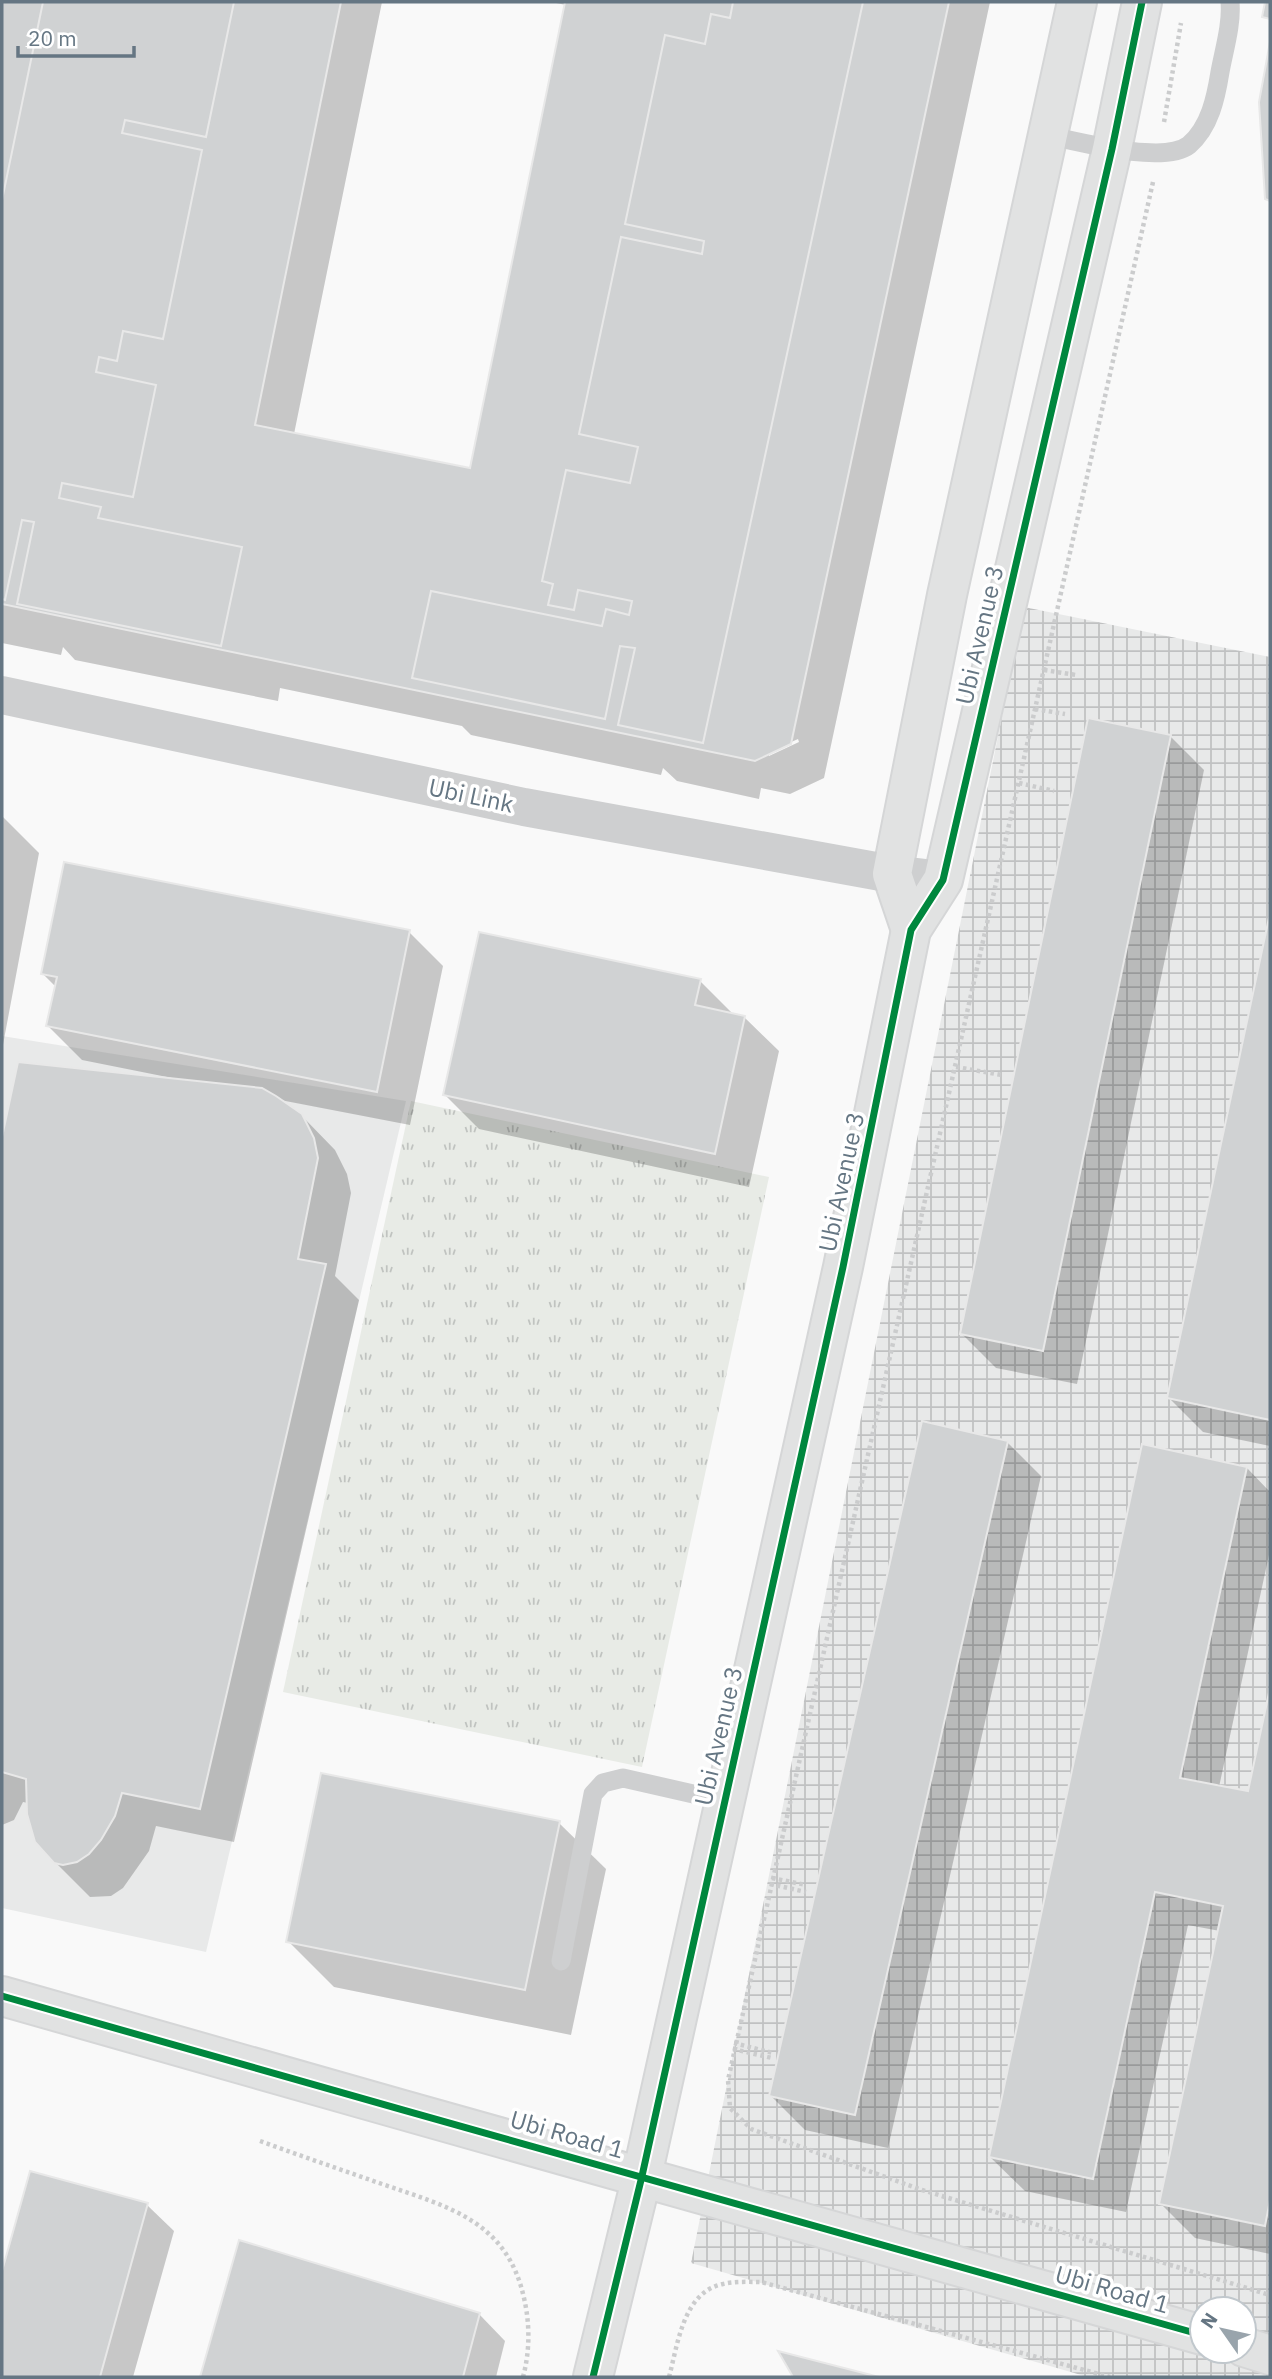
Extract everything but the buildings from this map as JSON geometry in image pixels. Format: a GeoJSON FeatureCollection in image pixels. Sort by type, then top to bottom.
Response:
{"type":"FeatureCollection","features":[{"type":"Feature","properties":{"kind":"street","name":"Ubi Avenue 3"},"geometry":{"type":"LineString","coordinates":[[892,874],[947,594],[1045,135],[1077,2]]}},
{"type":"Feature","properties":{"kind":"street","name":"Ubi Avenue 3"},"geometry":{"type":"LineString","coordinates":[[593,2377],[642,2176],[844,1267],[912,930],[943,880],[1112,149],[1142,2]]}},
{"type":"Feature","properties":{"kind":"street","name":"Ubi Link"},"geometry":{"type":"LineString","coordinates":[[2,695],[512,804],[892,874],[943,880]]}},
{"type":"Feature","properties":{"kind":"street"},"geometry":{"type":"LineString","coordinates":[[892,874],[912,930]]}},
{"type":"Feature","properties":{"kind":"street","name":"Ubi Road 1"},"geometry":{"type":"LineString","coordinates":[[2,1996],[642,2176],[800,2225],[1188,2331]]}},
{"type":"Feature","properties":{"kind":"lane"},"geometry":{"type":"LineString","coordinates":[[1045,135],[1112,149],[1159,153],[1187,146],[1203,128],[1216,101],[1230,2]]}},
{"type":"Feature","properties":{"kind":"lane"},"geometry":{"type":"LineString","coordinates":[[561,1961],[593,1794],[603,1783],[623,1778],[724,1801]]}},
{"type":"Feature","properties":{"kind":"path"},"geometry":{"type":"LineString","coordinates":[[1182,16],[1159,153],[728,2080],[730,2108],[751,2129],[922,2190],[1270,2295]]}},
{"type":"Feature","properties":{"kind":"path"},"geometry":{"type":"LineString","coordinates":[[1044,668],[1077,674]]}},
{"type":"Feature","properties":{"kind":"path"},"geometry":{"type":"LineString","coordinates":[[1035,709],[1065,713]]}},
{"type":"Feature","properties":{"kind":"path"},"geometry":{"type":"LineString","coordinates":[[1019,783],[1054,790]]}},
{"type":"Feature","properties":{"kind":"path"},"geometry":{"type":"LineString","coordinates":[[956,1067],[1002,1075]]}},
{"type":"Feature","properties":{"kind":"path"},"geometry":{"type":"LineString","coordinates":[[771,1881],[807,1885]]}},
{"type":"Feature","properties":{"kind":"path"},"geometry":{"type":"LineString","coordinates":[[771,1881],[806,1892]]}},
{"type":"Feature","properties":{"kind":"path"},"geometry":{"type":"LineString","coordinates":[[734,2046],[772,2055]]}},
{"type":"Feature","properties":{"kind":"path"},"geometry":{"type":"LineString","coordinates":[[260,2141],[443,2205],[488,2231],[510,2255],[518,2270],[530,2321],[523,2377]]}},
{"type":"Feature","properties":{"kind":"path"},"geometry":{"type":"LineString","coordinates":[[669,2377],[686,2317],[699,2293],[723,2284],[761,2282],[1110,2377]]}},
{"type":"Feature","properties":{"kind":"shaded area"},"geometry":{"type":"Polygon","coordinates":[[[1024,607],[1270,657],[1270,2377],[1088,2377],[691,2263],[1024,607]]]}},
{"type":"Feature","properties":{"kind":"shaded area"},"geometry":{"type":"Polygon","coordinates":[[[2,1036],[406,1101],[206,1952],[2,1908],[2,1036]]]}},
{"type":"Feature","properties":{"kind":"green space"},"geometry":{"type":"Polygon","coordinates":[[[411,1101],[769,1177],[642,1767],[283,1692],[411,1101]]]}},
{"type":"Feature","properties":{"kind":"cycle path"},"geometry":{"type":"LineString","coordinates":[[593,2377],[642,2176],[843,1267],[911,930],[943,880],[1112,149],[1142,2]]}},
{"type":"Feature","properties":{"kind":"cycle path"},"geometry":{"type":"LineString","coordinates":[[2,1996],[1188,2331]]}}]}
